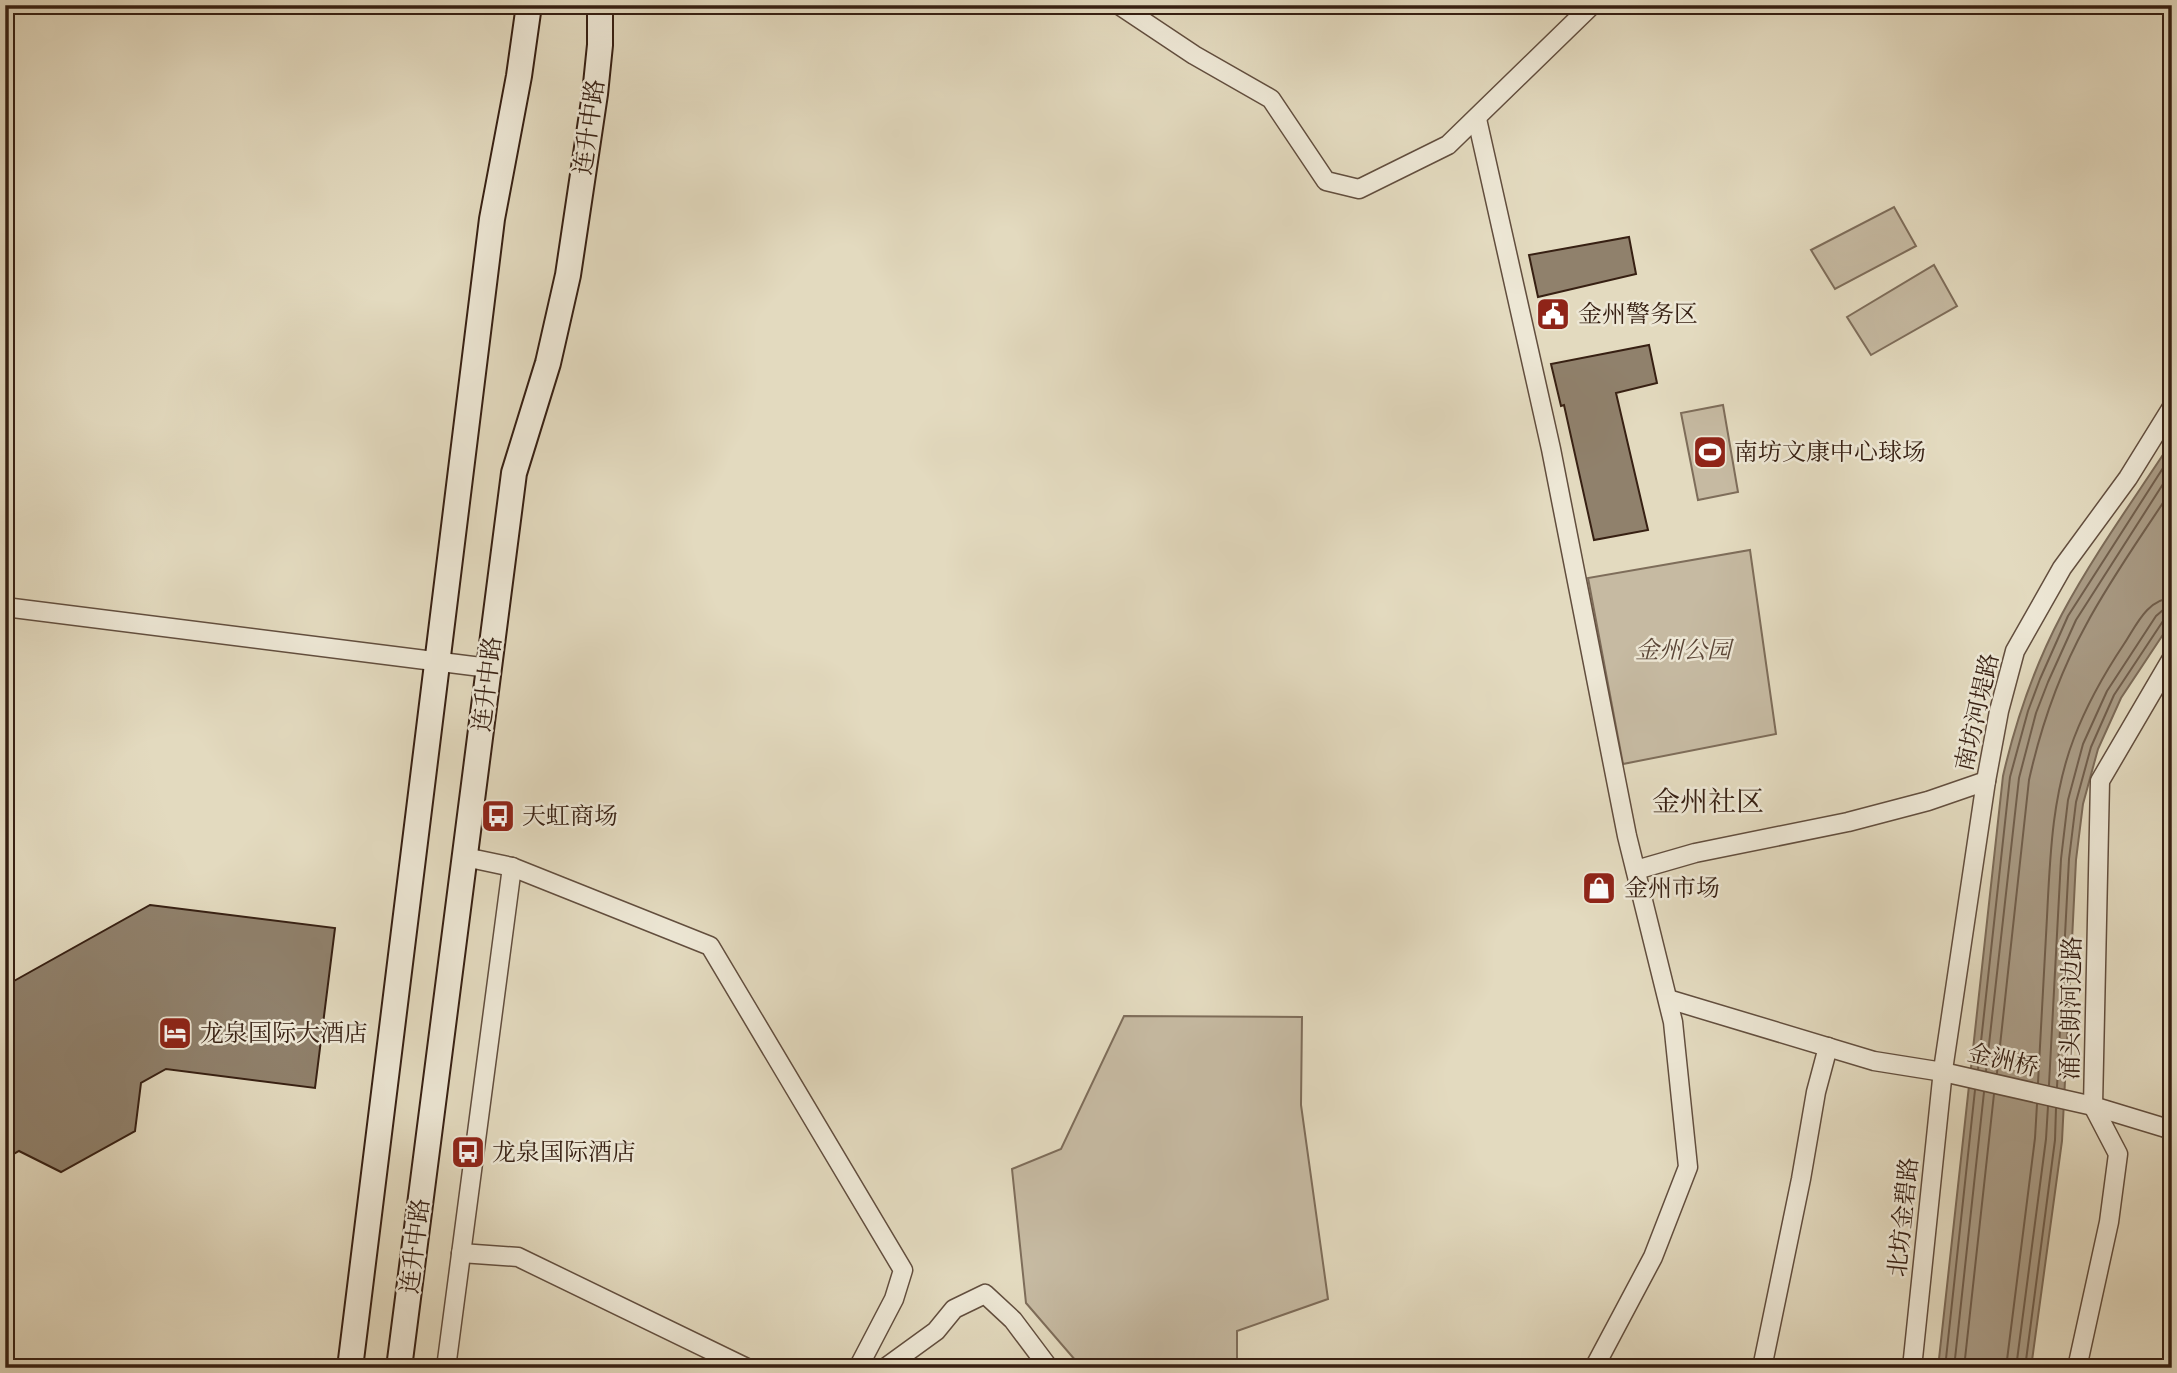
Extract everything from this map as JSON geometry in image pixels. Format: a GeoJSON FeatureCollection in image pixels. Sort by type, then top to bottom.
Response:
{"type":"FeatureCollection","features":[{"type":"Feature","properties":{"kind":"main road","name":"连升中路"},"geometry":{"type":"LineString","coordinates":[[350,1368],[492,219],[519,76],[528,5]]}},
{"type":"Feature","properties":{"kind":"main road","name":"连升中路"},"geometry":{"type":"LineString","coordinates":[[399,1368],[514,472],[548,363],[568,275],[595,94],[600,45],[600,5]]}},
{"type":"Feature","properties":{"kind":"street"},"geometry":{"type":"LineString","coordinates":[[1119,5],[1194,55],[1270,99],[1326,181],[1359,189],[1448,145],[1592,5]]}},
{"type":"Feature","properties":{"kind":"street"},"geometry":{"type":"LineString","coordinates":[[1477,119],[1551,449],[1627,836],[1673,1022],[1688,1167],[1653,1257],[1594,1368]]}},
{"type":"Feature","properties":{"kind":"street","name":"南坊河堤路"},"geometry":{"type":"LineString","coordinates":[[1943,1071],[1986,781],[1999,711],[2015,651],[2062,568],[2128,478],[2172,407]]}},
{"type":"Feature","properties":{"kind":"street"},"geometry":{"type":"LineString","coordinates":[[5,607],[489,668]]}},
{"type":"Feature","properties":{"kind":"street","name":"涌头朗河边路"},"geometry":{"type":"LineString","coordinates":[[2077,1368],[2109,1222],[2118,1154],[2093,1106],[2100,781],[2172,658]]}},
{"type":"Feature","properties":{"kind":"street"},"geometry":{"type":"LineString","coordinates":[[1636,870],[1695,853],[1848,822],[1928,801],[1986,781]]}},
{"type":"Feature","properties":{"kind":"street"},"geometry":{"type":"LineString","coordinates":[[465,858],[512,867],[710,946],[903,1270],[894,1299],[858,1368]]}},
{"type":"Feature","properties":{"kind":"street"},"geometry":{"type":"LineString","coordinates":[[446,1368],[512,867]]}},
{"type":"Feature","properties":{"kind":"street","name":"金洲桥"},"geometry":{"type":"LineString","coordinates":[[1668,999],[1874,1061],[1943,1071],[2093,1106],[2172,1130]]}},
{"type":"Feature","properties":{"kind":"street"},"geometry":{"type":"LineString","coordinates":[[1762,1368],[1816,1092],[1828,1047]]}},
{"type":"Feature","properties":{"kind":"street","name":"北坊金碧路"},"geometry":{"type":"LineString","coordinates":[[1912,1368],[1943,1071]]}},
{"type":"Feature","properties":{"kind":"street"},"geometry":{"type":"LineString","coordinates":[[461,1253],[518,1257],[747,1368]]}},
{"type":"Feature","properties":{"kind":"street"},"geometry":{"type":"LineString","coordinates":[[885,1368],[936,1331],[954,1309],[985,1294],[1013,1320],[1049,1368]]}},
{"type":"Feature","properties":{"kind":"green space"},"geometry":{"type":"Polygon","coordinates":[[[1894,207],[1916,246],[1835,289],[1811,250],[1894,207]]]}},
{"type":"Feature","properties":{"kind":"green space"},"geometry":{"type":"Polygon","coordinates":[[[1934,265],[1957,306],[1871,355],[1847,317],[1934,265]]]}},
{"type":"Feature","properties":{"kind":"green space","name":"南坊文康中心球场"},"geometry":{"type":"Polygon","coordinates":[[[1723,405],[1738,492],[1698,500],[1681,413],[1723,405]]]}},
{"type":"Feature","properties":{"kind":"green space","name":"金州公园"},"geometry":{"type":"Polygon","coordinates":[[[1750,550],[1776,734],[1623,764],[1588,578],[1750,550]]]}},
{"type":"Feature","properties":{"kind":"green space"},"geometry":{"type":"Polygon","coordinates":[[[1124,1016],[1302,1017],[1301,1105],[1328,1299],[1237,1331],[1237,1368],[1082,1368],[1026,1303],[1012,1169],[1061,1149],[1124,1016]]]}},
{"type":"Feature","properties":{"kind":"water"},"geometry":{"type":"Polygon","coordinates":[[[2172,441],[2172,621],[2121,698],[2098,749],[2083,804],[2076,860],[2062,1141],[2031,1368],[1938,1368],[2003,776],[2008,755],[2020,713],[2052,633],[2101,548],[2172,441]]]}},
{"type":"Feature","properties":{"kind":"building"},"geometry":{"type":"Polygon","coordinates":[[[1629,237],[1636,274],[1538,297],[1529,255],[1629,237]]]}},
{"type":"Feature","properties":{"kind":"building"},"geometry":{"type":"Polygon","coordinates":[[[1649,345],[1657,383],[1616,393],[1648,530],[1594,540],[1564,405],[1561,406],[1551,364],[1649,345]]]}},
{"type":"Feature","properties":{"kind":"building"},"geometry":{"type":"Polygon","coordinates":[[[150,905],[335,928],[315,1088],[166,1069],[141,1083],[135,1131],[61,1172],[19,1151],[5,1159],[5,986],[150,905]]]}},
{"type":"Feature","properties":{"kind":"place","name":"金州警务区"},"geometry":{"type":"Point","coordinates":[1553,314]}},
{"type":"Feature","properties":{"kind":"place","name":"南坊文康中心球场"},"geometry":{"type":"Point","coordinates":[1710,452]}},
{"type":"Feature","properties":{"kind":"place","name":"天虹商场"},"geometry":{"type":"Point","coordinates":[498,816]}},
{"type":"Feature","properties":{"kind":"place","name":"金州市场"},"geometry":{"type":"Point","coordinates":[1599,888]}},
{"type":"Feature","properties":{"kind":"place","name":"龙泉国际大酒店"},"geometry":{"type":"Point","coordinates":[175,1033]}},
{"type":"Feature","properties":{"kind":"place","name":"龙泉国际酒店"},"geometry":{"type":"Point","coordinates":[468,1152]}},
{"type":"Feature","properties":{"kind":"district","name":"金州社区"},"geometry":{"type":"Point","coordinates":[1708,801]}}]}
